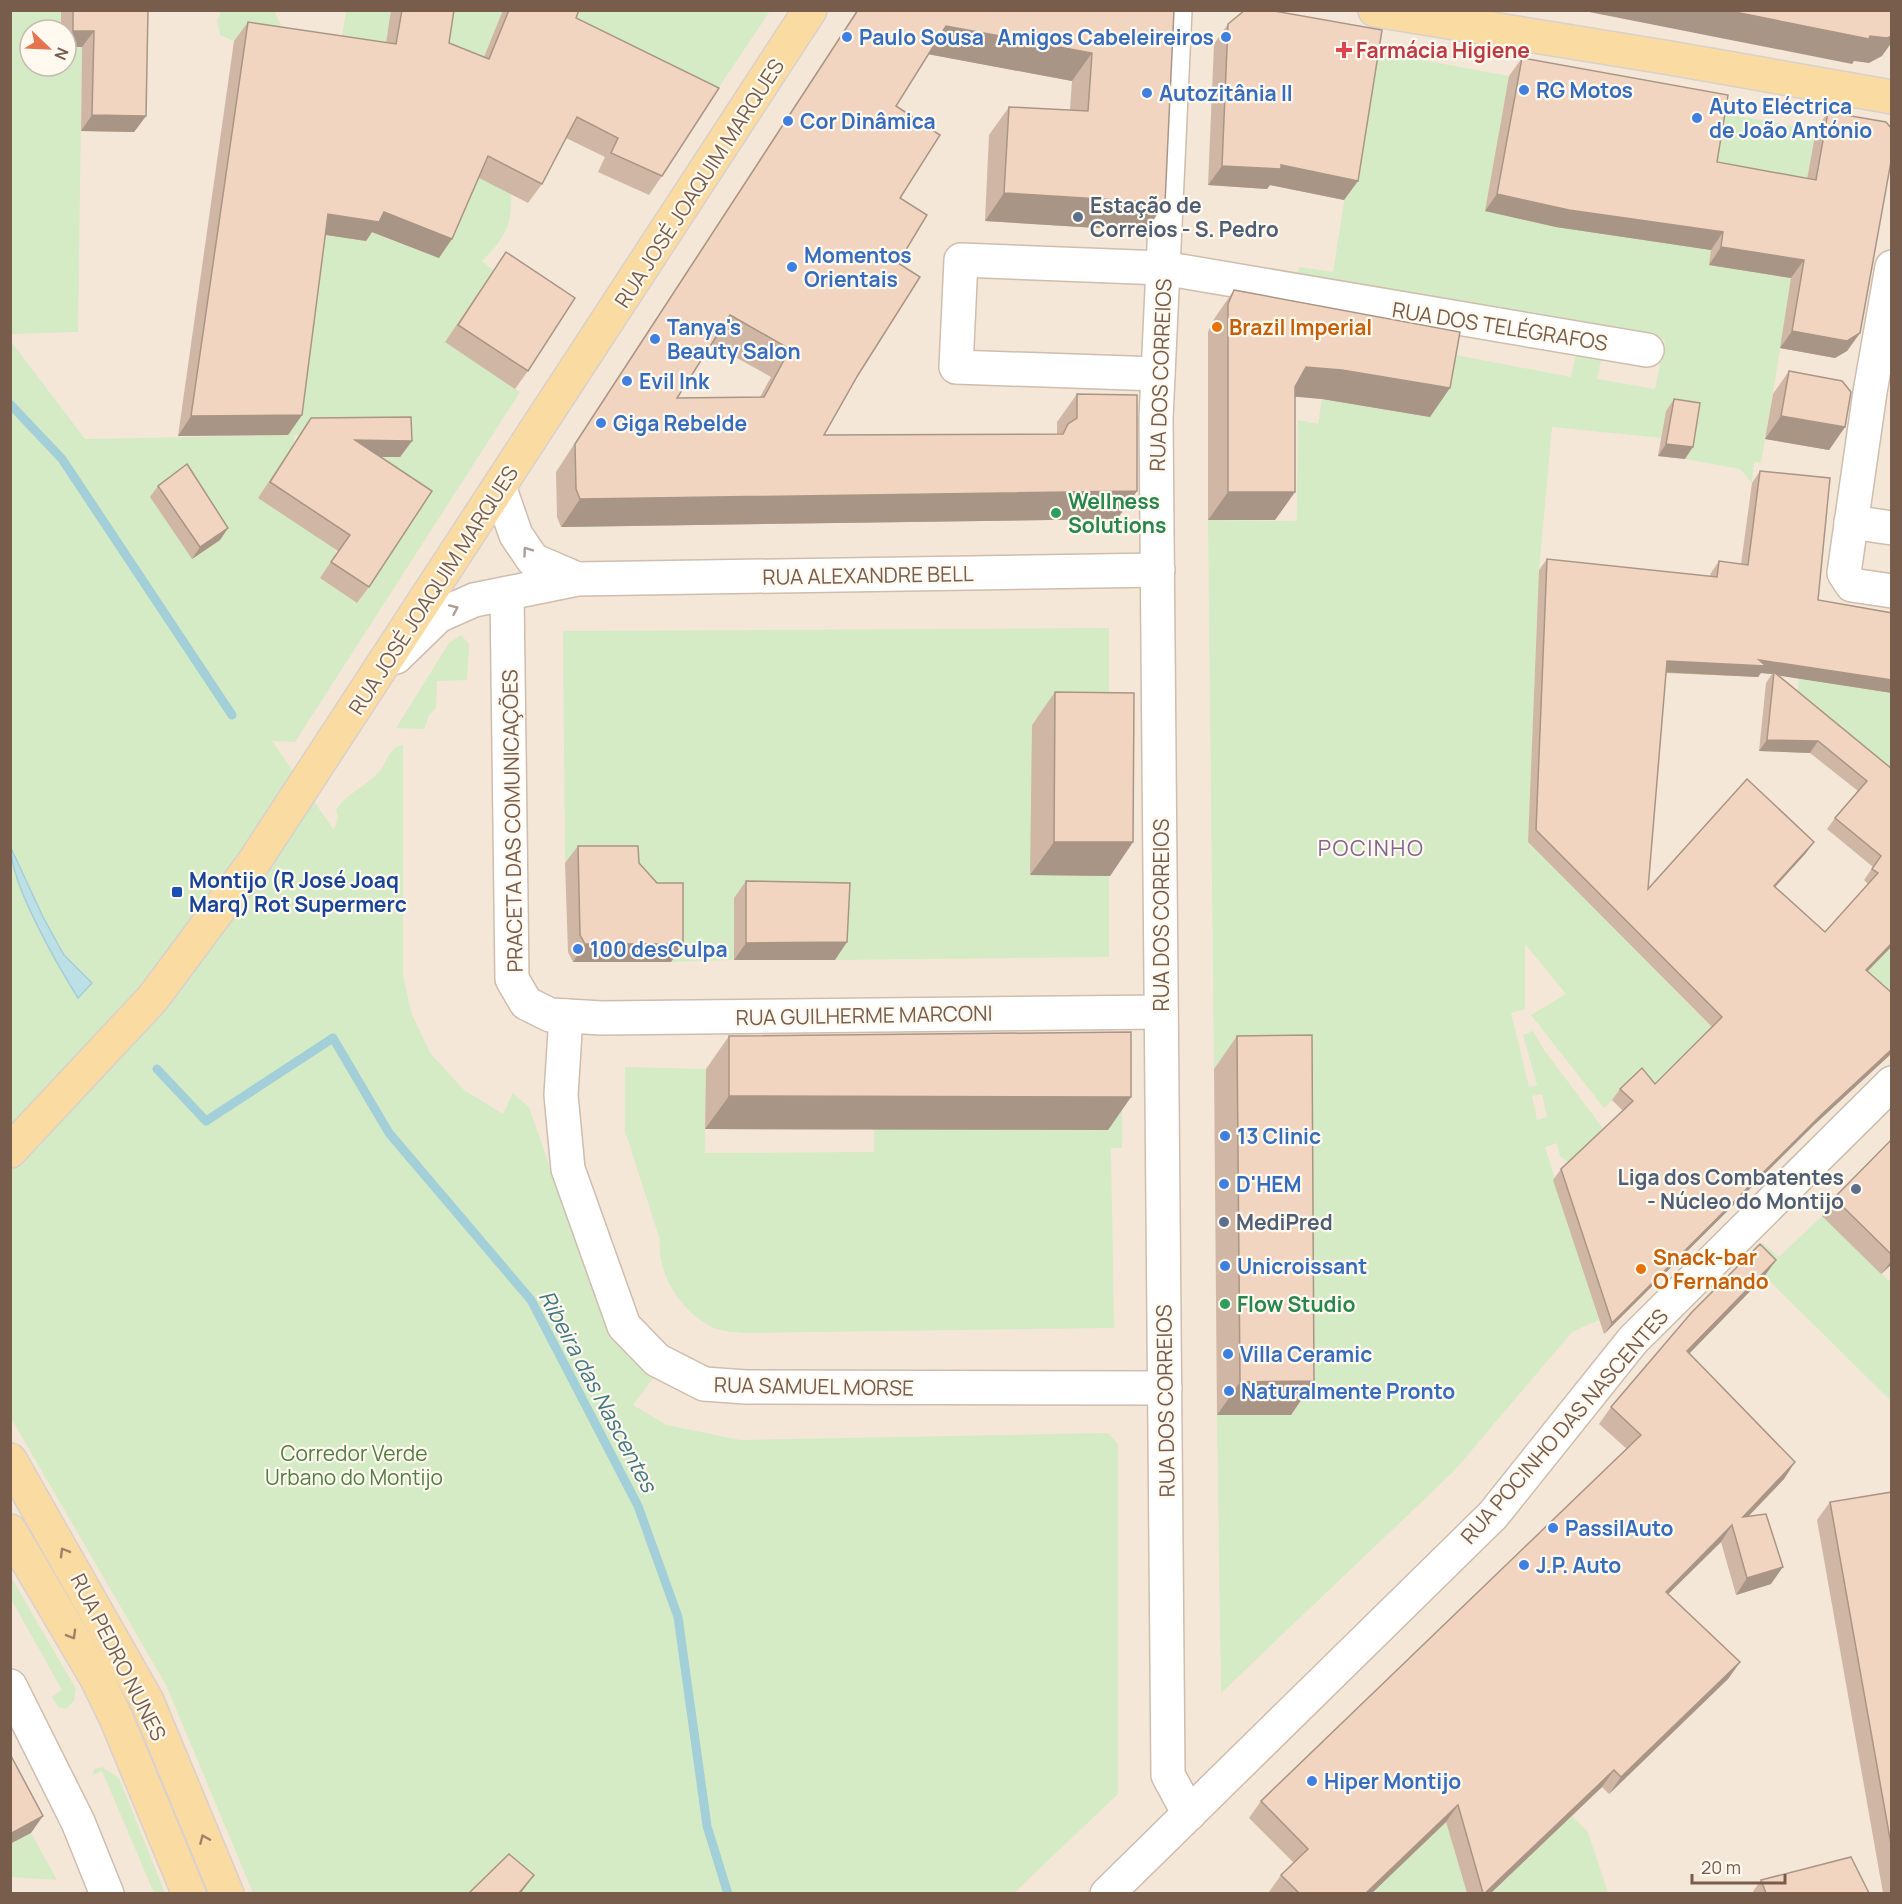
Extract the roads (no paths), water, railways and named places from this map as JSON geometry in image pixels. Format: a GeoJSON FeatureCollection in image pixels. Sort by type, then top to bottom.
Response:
{"type":"FeatureCollection","features":[{"type":"Feature","properties":{"kind":"main road"},"geometry":{"type":"LineString","coordinates":[[1375,10],[1891,97]]}},
{"type":"Feature","properties":{"kind":"main road","name":"RUA JOSÉ JOAQUIM MARQUES"},"geometry":{"type":"LineString","coordinates":[[17,1138],[120,1036],[153,998],[254,862],[809,15]]}},
{"type":"Feature","properties":{"kind":"main road","name":"RUA PEDRO NUNES"},"geometry":{"type":"LineString","coordinates":[[10,1460],[147,1701],[227,1893]]}},
{"type":"Feature","properties":{"kind":"main road","name":"RUA PEDRO NUNES"},"geometry":{"type":"LineString","coordinates":[[10,1531],[102,1689],[189,1893]]}},
{"type":"Feature","properties":{"kind":"street","name":"RUA DOS CORREIOS"},"geometry":{"type":"LineString","coordinates":[[1175,10],[1156,418],[1168,1775],[1189,1814]]}},
{"type":"Feature","properties":{"kind":"street","name":"RUA DOS TELÉGRAFOS"},"geometry":{"type":"LineString","coordinates":[[1158,374],[956,367],[961,260],[1164,268],[1647,350]]}},
{"type":"Feature","properties":{"kind":"street"},"geometry":{"type":"LineString","coordinates":[[1892,267],[1870,392],[1844,573],[1852,585],[1892,591]]}},
{"type":"Feature","properties":{"kind":"street"},"geometry":{"type":"LineString","coordinates":[[1835,386],[1870,392]]}},
{"type":"Feature","properties":{"kind":"street","name":"RUA ALEXANDRE BELL"},"geometry":{"type":"LineString","coordinates":[[500,489],[516,536],[533,560],[578,579]]}},
{"type":"Feature","properties":{"kind":"street"},"geometry":{"type":"LineString","coordinates":[[1851,522],[1892,528]]}},
{"type":"Feature","properties":{"kind":"street","name":"RUA ALEXANDRE BELL"},"geometry":{"type":"LineString","coordinates":[[378,674],[438,616],[474,600],[578,579],[1158,570]]}},
{"type":"Feature","properties":{"kind":"street","name":"PRACETA DAS COMUNICAÇÕES"},"geometry":{"type":"LineString","coordinates":[[507,594],[512,979],[526,1003],[550,1015],[566,1016]]}},
{"type":"Feature","properties":{"kind":"street","name":"RUA GUILHERME MARCONI"},"geometry":{"type":"LineString","coordinates":[[566,1016],[602,1018],[1161,1012]]}},
{"type":"Feature","properties":{"kind":"street","name":"RUA SAMUEL MORSE"},"geometry":{"type":"LineString","coordinates":[[566,1016],[561,1095],[568,1170],[624,1326],[657,1360],[705,1384],[746,1387],[1165,1388]]}},
{"type":"Feature","properties":{"kind":"street","name":"RUA POCINHO DAS NASCENTES"},"geometry":{"type":"LineString","coordinates":[[1107,1893],[1493,1515],[1633,1341],[1892,1083]]}},
{"type":"Feature","properties":{"kind":"street"},"geometry":{"type":"LineString","coordinates":[[10,1686],[78,1822],[107,1893]]}},
{"type":"Feature","properties":{"kind":"water"},"geometry":{"type":"Polygon","coordinates":[[[11,848],[43,917],[64,955],[92,983],[78,998],[26,902],[18,882],[11,848]]]}},
{"type":"Feature","properties":{"kind":"waterway"},"geometry":{"type":"LineString","coordinates":[[10,404],[62,459],[232,715]]}},
{"type":"Feature","properties":{"kind":"waterway","name":"Ribeira das Nascentes"},"geometry":{"type":"LineString","coordinates":[[157,1069],[206,1121],[333,1038],[389,1133],[531,1300],[638,1506],[678,1617],[707,1826],[728,1894]]}},
{"type":"Feature","properties":{"kind":"place","name":"Paulo Sousa"},"geometry":{"type":"Point","coordinates":[847,37]}},
{"type":"Feature","properties":{"kind":"place","name":"Amigos Cabeleireiros"},"geometry":{"type":"Point","coordinates":[1226,37]}},
{"type":"Feature","properties":{"kind":"place","name":"Farmácia Higiene"},"geometry":{"type":"Point","coordinates":[1344,50]}},
{"type":"Feature","properties":{"kind":"place","name":"RG Motos"},"geometry":{"type":"Point","coordinates":[1524,90]}},
{"type":"Feature","properties":{"kind":"place","name":"Autozitânia II"},"geometry":{"type":"Point","coordinates":[1147,93]}},
{"type":"Feature","properties":{"kind":"place","name":"Auto Eléctrica de João António"},"geometry":{"type":"Point","coordinates":[1697,118]}},
{"type":"Feature","properties":{"kind":"place","name":"Cor Dinâmica"},"geometry":{"type":"Point","coordinates":[788,121]}},
{"type":"Feature","properties":{"kind":"place","name":"Estação de Correios - S. Pedro"},"geometry":{"type":"Point","coordinates":[1078,217]}},
{"type":"Feature","properties":{"kind":"place","name":"Momentos Orientais"},"geometry":{"type":"Point","coordinates":[792,267]}},
{"type":"Feature","properties":{"kind":"place","name":"Brazil Imperial"},"geometry":{"type":"Point","coordinates":[1217,327]}},
{"type":"Feature","properties":{"kind":"place","name":"Tanya's Beauty Salon"},"geometry":{"type":"Point","coordinates":[655,339]}},
{"type":"Feature","properties":{"kind":"place","name":"Evil Ink"},"geometry":{"type":"Point","coordinates":[627,381]}},
{"type":"Feature","properties":{"kind":"place","name":"Giga Rebelde"},"geometry":{"type":"Point","coordinates":[601,423]}},
{"type":"Feature","properties":{"kind":"place","name":"Wellness Solutions"},"geometry":{"type":"Point","coordinates":[1056,513]}},
{"type":"Feature","properties":{"kind":"place","name":"Montijo (R José Joaq Marq) Rot Supermerc"},"geometry":{"type":"Point","coordinates":[177,892]}},
{"type":"Feature","properties":{"kind":"place","name":"100 desCulpa"},"geometry":{"type":"Point","coordinates":[578,949]}},
{"type":"Feature","properties":{"kind":"place","name":"13 Clinic"},"geometry":{"type":"Point","coordinates":[1225,1136]}},
{"type":"Feature","properties":{"kind":"place","name":"D'HEM"},"geometry":{"type":"Point","coordinates":[1224,1184]}},
{"type":"Feature","properties":{"kind":"place","name":"Liga dos Combatentes - Núcleo do Montijo"},"geometry":{"type":"Point","coordinates":[1856,1189]}},
{"type":"Feature","properties":{"kind":"place","name":"MediPred"},"geometry":{"type":"Point","coordinates":[1224,1222]}},
{"type":"Feature","properties":{"kind":"place","name":"Unicroissant"},"geometry":{"type":"Point","coordinates":[1225,1266]}},
{"type":"Feature","properties":{"kind":"place","name":"Snack-bar O Fernando"},"geometry":{"type":"Point","coordinates":[1641,1269]}},
{"type":"Feature","properties":{"kind":"place","name":"Flow Studio"},"geometry":{"type":"Point","coordinates":[1225,1304]}},
{"type":"Feature","properties":{"kind":"place","name":"Villa Ceramic"},"geometry":{"type":"Point","coordinates":[1228,1354]}},
{"type":"Feature","properties":{"kind":"place","name":"Naturalmente Pronto"},"geometry":{"type":"Point","coordinates":[1229,1391]}},
{"type":"Feature","properties":{"kind":"place","name":"PassilAuto"},"geometry":{"type":"Point","coordinates":[1553,1528]}},
{"type":"Feature","properties":{"kind":"place","name":"J.P. Auto"},"geometry":{"type":"Point","coordinates":[1524,1565]}},
{"type":"Feature","properties":{"kind":"place","name":"Hiper Montijo"},"geometry":{"type":"Point","coordinates":[1312,1781]}},
{"type":"Feature","properties":{"kind":"district","name":"POCINHO"},"geometry":{"type":"Point","coordinates":[1371,848]}},
{"type":"Feature","properties":{"kind":"park label","name":"Corredor Verde Urbano do Montijo"},"geometry":{"type":"Point","coordinates":[354,1465]}}]}
